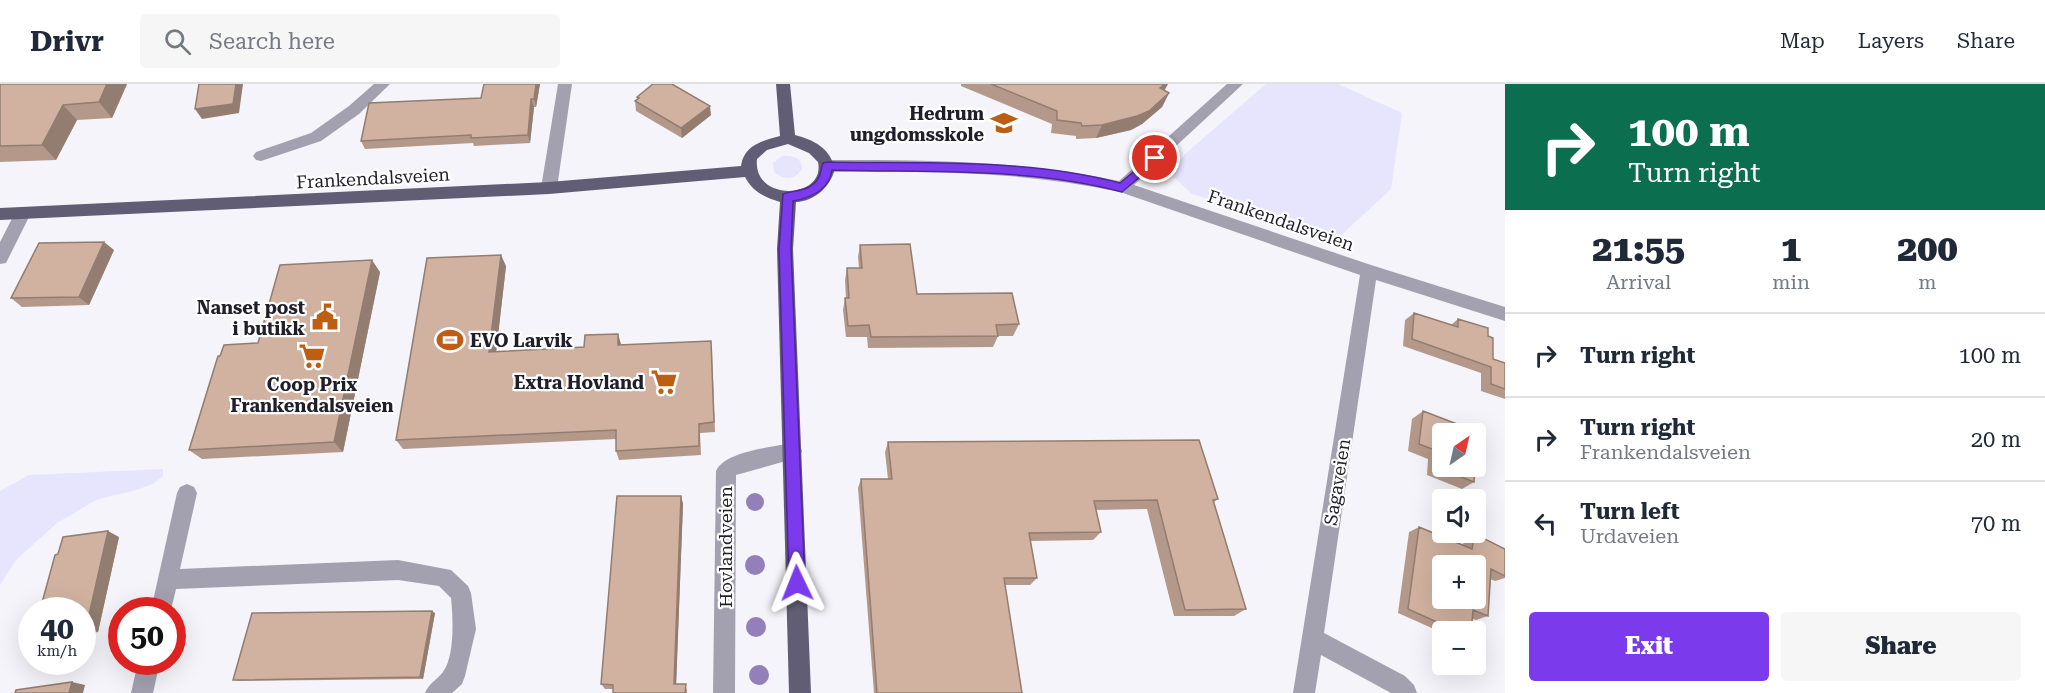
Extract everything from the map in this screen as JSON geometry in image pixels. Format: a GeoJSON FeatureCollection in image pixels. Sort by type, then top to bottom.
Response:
{"type":"FeatureCollection","features":[{"type":"Feature","properties":{"kind":"main road"},"geometry":{"type":"LineString","coordinates":[[783,84],[788,139]]}},
{"type":"Feature","properties":{"kind":"main road"},"geometry":{"type":"LineString","coordinates":[[788,139],[802,141],[814,147],[823,156],[827,166],[825,178],[817,188],[804,195],[788,197],[773,195],[761,189],[752,181],[748,171],[749,158],[758,148],[771,141],[788,139]]}},
{"type":"Feature","properties":{"kind":"main road","name":"Frankendalsveien"},"geometry":{"type":"LineString","coordinates":[[0,214],[549,188],[748,171]]}},
{"type":"Feature","properties":{"kind":"main road"},"geometry":{"type":"LineString","coordinates":[[788,197],[785,249],[800,693]]}},
{"type":"Feature","properties":{"kind":"street"},"geometry":{"type":"LineString","coordinates":[[261,156],[316,137],[354,110],[383,84]]}},
{"type":"Feature","properties":{"kind":"street"},"geometry":{"type":"LineString","coordinates":[[549,188],[565,84]]}},
{"type":"Feature","properties":{"kind":"street"},"geometry":{"type":"LineString","coordinates":[[1122,188],[1236,84]]}},
{"type":"Feature","properties":{"kind":"street","name":"Frankendalsveien"},"geometry":{"type":"LineString","coordinates":[[827,166],[1036,171],[1089,179],[1505,314]]}},
{"type":"Feature","properties":{"kind":"street"},"geometry":{"type":"LineString","coordinates":[[0,257],[23,213]]}},
{"type":"Feature","properties":{"kind":"street","name":"Sagaveien"},"geometry":{"type":"LineString","coordinates":[[1304,693],[1369,271]]}},
{"type":"Feature","properties":{"kind":"street","name":"Hovlandveien"},"geometry":{"type":"LineString","coordinates":[[724,693],[726,471],[733,465],[793,451]]}},
{"type":"Feature","properties":{"kind":"street"},"geometry":{"type":"LineString","coordinates":[[163,597],[187,493]]}},
{"type":"Feature","properties":{"kind":"street"},"geometry":{"type":"LineString","coordinates":[[168,579],[398,570],[444,577],[461,593],[465,629],[454,676],[436,693]]}},
{"type":"Feature","properties":{"kind":"street"},"geometry":{"type":"LineString","coordinates":[[1313,639],[1397,684],[1406,693]]}},
{"type":"Feature","properties":{"kind":"street"},"geometry":{"type":"LineString","coordinates":[[142,693],[146,675]]}},
{"type":"Feature","properties":{"kind":"shaded area"},"geometry":{"type":"Polygon","coordinates":[[[1266,84],[1338,84],[1402,113],[1391,189],[1337,239],[1192,194],[1174,177],[1173,168],[1185,154],[1266,84]]]}},
{"type":"Feature","properties":{"kind":"shaded area"},"geometry":{"type":"Polygon","coordinates":[[[782,156],[793,157],[802,165],[793,177],[781,177],[774,172],[773,163],[782,156]]]}},
{"type":"Feature","properties":{"kind":"shaded area"},"geometry":{"type":"Polygon","coordinates":[[[163,469],[163,476],[153,484],[98,499],[57,523],[17,559],[0,585],[0,491],[29,475],[163,469]]]}},
{"type":"Feature","properties":{"kind":"building"},"geometry":{"type":"Polygon","coordinates":[[[0,84],[107,84],[99,102],[63,105],[42,145],[0,146],[0,84]]]}},
{"type":"Feature","properties":{"kind":"building"},"geometry":{"type":"Polygon","coordinates":[[[199,84],[236,84],[233,104],[195,109],[199,84]]]}},
{"type":"Feature","properties":{"kind":"building"},"geometry":{"type":"Polygon","coordinates":[[[484,84],[536,84],[534,99],[531,99],[528,135],[471,138],[471,135],[361,141],[369,103],[481,98],[484,84]]]}},
{"type":"Feature","properties":{"kind":"building"},"geometry":{"type":"Polygon","coordinates":[[[653,84],[672,84],[710,106],[681,128],[635,101],[653,84]]]}},
{"type":"Feature","properties":{"kind":"building"},"geometry":{"type":"Polygon","coordinates":[[[991,84],[1165,84],[1160,88],[1169,93],[1149,111],[1137,116],[1102,125],[1082,126],[1081,123],[1057,120],[1057,111],[991,84]]]}},
{"type":"Feature","properties":{"kind":"building"},"geometry":{"type":"Polygon","coordinates":[[[104,242],[79,297],[11,298],[39,243],[104,242]]]}},
{"type":"Feature","properties":{"kind":"building"},"geometry":{"type":"Polygon","coordinates":[[[910,244],[917,294],[1012,293],[1019,324],[996,325],[998,336],[871,337],[869,325],[848,326],[845,298],[849,298],[847,268],[862,268],[860,245],[910,244]]]}},
{"type":"Feature","properties":{"kind":"building"},"geometry":{"type":"Polygon","coordinates":[[[501,255],[489,352],[584,347],[585,335],[618,334],[618,345],[711,341],[714,422],[699,424],[699,446],[616,451],[616,430],[396,440],[427,258],[501,255]]]}},
{"type":"Feature","properties":{"kind":"building"},"geometry":{"type":"Polygon","coordinates":[[[372,260],[334,442],[189,450],[218,356],[224,345],[258,343],[280,265],[372,260]]]}},
{"type":"Feature","properties":{"kind":"building"},"geometry":{"type":"Polygon","coordinates":[[[1414,313],[1458,327],[1458,319],[1488,328],[1488,336],[1493,338],[1493,359],[1505,363],[1505,389],[1491,384],[1491,367],[1412,339],[1414,313]]]}},
{"type":"Feature","properties":{"kind":"building"},"geometry":{"type":"Polygon","coordinates":[[[1423,411],[1454,423],[1432,423],[1432,449],[1419,444],[1423,411]]]}},
{"type":"Feature","properties":{"kind":"building"},"geometry":{"type":"Polygon","coordinates":[[[1199,440],[1218,499],[1213,500],[1246,609],[1185,610],[1157,500],[1094,501],[1101,532],[1029,533],[1037,578],[1004,578],[1022,693],[877,693],[861,479],[892,479],[888,442],[1199,440]]]}},
{"type":"Feature","properties":{"kind":"building"},"geometry":{"type":"Polygon","coordinates":[[[1461,477],[1474,477],[1474,482],[1461,477]]]}},
{"type":"Feature","properties":{"kind":"building"},"geometry":{"type":"Polygon","coordinates":[[[617,496],[681,496],[674,684],[686,684],[685,693],[613,693],[613,685],[601,684],[617,496]]]}},
{"type":"Feature","properties":{"kind":"building"},"geometry":{"type":"Polygon","coordinates":[[[1419,527],[1432,532],[1432,543],[1458,543],[1472,549],[1473,543],[1486,543],[1486,540],[1505,549],[1505,576],[1491,569],[1488,616],[1473,610],[1472,621],[1435,621],[1408,609],[1419,527]]]}},
{"type":"Feature","properties":{"kind":"building"},"geometry":{"type":"Polygon","coordinates":[[[108,531],[93,597],[44,597],[55,555],[58,554],[63,537],[108,531]]]}},
{"type":"Feature","properties":{"kind":"building"},"geometry":{"type":"Polygon","coordinates":[[[432,611],[420,677],[233,680],[252,613],[432,611]]]}},
{"type":"Feature","properties":{"kind":"building"},"geometry":{"type":"Polygon","coordinates":[[[72,682],[69,693],[15,693],[16,690],[72,682]]]}},
{"type":"Feature","properties":{"kind":"place","name":"Hedrum ungdomsskole"},"geometry":{"type":"Point","coordinates":[1004,123]}},
{"type":"Feature","properties":{"kind":"place","name":"Nanset post i butikk"},"geometry":{"type":"Point","coordinates":[325,317]}},
{"type":"Feature","properties":{"kind":"place","name":"EVO Larvik"},"geometry":{"type":"Point","coordinates":[450,340]}},
{"type":"Feature","properties":{"kind":"place","name":"Coop Prix Frankendalsveien"},"geometry":{"type":"Point","coordinates":[312,356]}},
{"type":"Feature","properties":{"kind":"place","name":"Extra Hovland"},"geometry":{"type":"Point","coordinates":[664,382]}},
{"type":"Feature","properties":{"kind":"route"},"geometry":{"type":"LineString","coordinates":[[797,583],[785,249],[788,197],[804,195],[817,188],[825,178],[827,166],[1036,171],[1064,174],[1122,188],[1155,158]]}}]}
